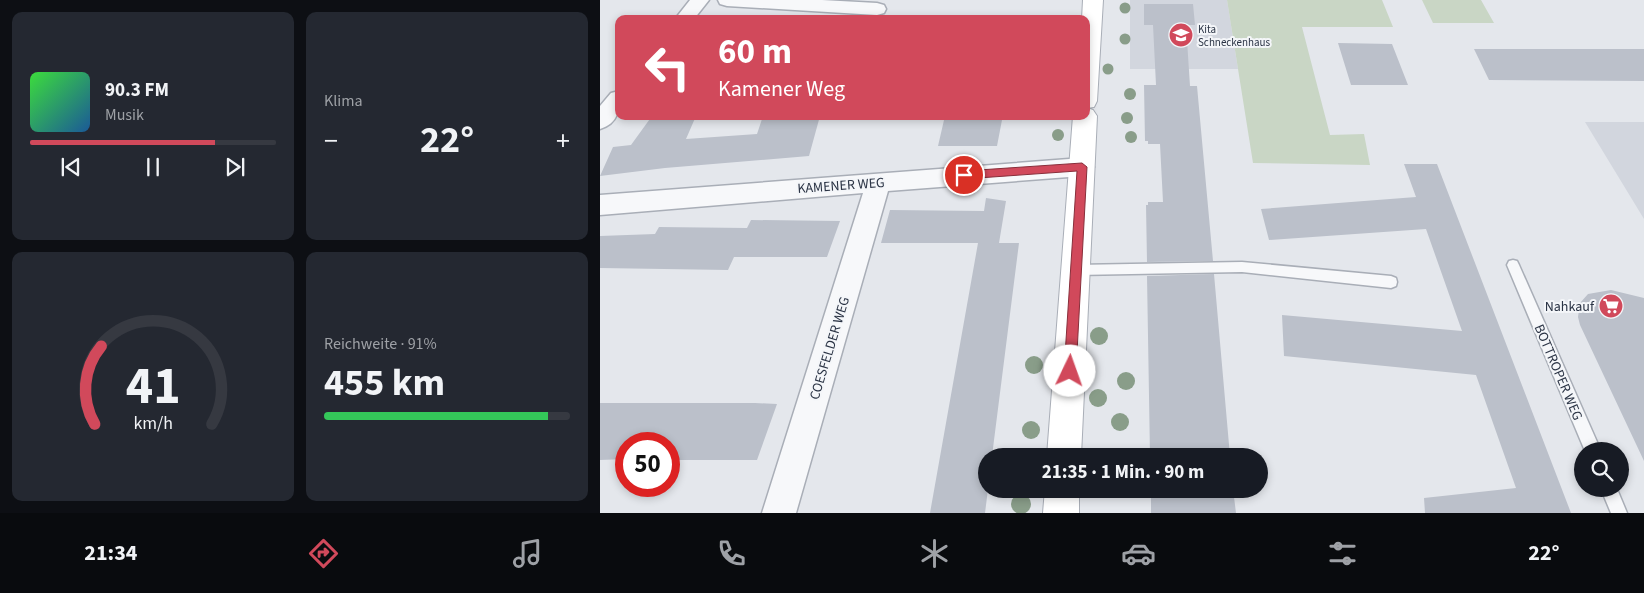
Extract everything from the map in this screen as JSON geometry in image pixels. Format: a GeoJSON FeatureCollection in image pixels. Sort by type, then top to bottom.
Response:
{"type":"FeatureCollection","features":[{"type":"Feature","properties":{"kind":"main road"},"geometry":{"type":"LineString","coordinates":[[1090,34],[1092,0]]}},
{"type":"Feature","properties":{"kind":"main road"},"geometry":{"type":"LineString","coordinates":[[1065,448],[1085,120]]}},
{"type":"Feature","properties":{"kind":"main road"},"geometry":{"type":"LineString","coordinates":[[1061,513],[1062,498]]}},
{"type":"Feature","properties":{"kind":"street"},"geometry":{"type":"LineString","coordinates":[[687,15],[700,0]]}},
{"type":"Feature","properties":{"kind":"street"},"geometry":{"type":"LineString","coordinates":[[727,0],[877,9]]}},
{"type":"Feature","properties":{"kind":"street"},"geometry":{"type":"LineString","coordinates":[[600,121],[615,103]]}},
{"type":"Feature","properties":{"kind":"street","name":"KAMENER WEG"},"geometry":{"type":"LineString","coordinates":[[600,205],[1082,167]]}},
{"type":"Feature","properties":{"kind":"street","name":"COESFELDER WEG"},"geometry":{"type":"LineString","coordinates":[[779,513],[877,182]]}},
{"type":"Feature","properties":{"kind":"lane","name":"BOTTROPER WEG"},"geometry":{"type":"LineString","coordinates":[[1513,265],[1589,442]]}},
{"type":"Feature","properties":{"kind":"lane"},"geometry":{"type":"LineString","coordinates":[[1076,270],[1242,267],[1391,282]]}},
{"type":"Feature","properties":{"kind":"lane"},"geometry":{"type":"LineString","coordinates":[[1612,497],[1619,513]]}},
{"type":"Feature","properties":{"kind":"shaded area","name":"Kita Schneckenhaus"},"geometry":{"type":"Polygon","coordinates":[[[1130,0],[1227,0],[1238,69],[1130,69],[1130,0]]]}},
{"type":"Feature","properties":{"kind":"shaded area"},"geometry":{"type":"Polygon","coordinates":[[[1585,122],[1644,122],[1644,219],[1585,122]]]}},
{"type":"Feature","properties":{"kind":"green space"},"geometry":{"type":"Polygon","coordinates":[[[1227,0],[1382,0],[1393,27],[1302,27],[1330,135],[1364,134],[1370,165],[1253,163],[1227,0]]]}},
{"type":"Feature","properties":{"kind":"green space"},"geometry":{"type":"Polygon","coordinates":[[[1422,0],[1481,0],[1494,23],[1433,23],[1422,0]]]}},
{"type":"Feature","properties":{"kind":"building"},"geometry":{"type":"Polygon","coordinates":[[[1144,4],[1193,4],[1195,25],[1186,25],[1190,86],[1197,86],[1213,261],[1147,262],[1146,205],[1148,205],[1148,202],[1163,202],[1160,144],[1148,144],[1148,141],[1145,141],[1144,85],[1156,85],[1153,25],[1144,25],[1144,4]]]}},
{"type":"Feature","properties":{"kind":"building"},"geometry":{"type":"Polygon","coordinates":[[[1338,43],[1392,44],[1408,85],[1351,85],[1338,43]]]}},
{"type":"Feature","properties":{"kind":"building"},"geometry":{"type":"Polygon","coordinates":[[[1474,49],[1644,49],[1644,81],[1489,80],[1474,49]]]}},
{"type":"Feature","properties":{"kind":"building"},"geometry":{"type":"Polygon","coordinates":[[[649,120],[694,120],[686,139],[757,134],[762,120],[819,120],[809,156],[665,168],[600,176],[613,147],[631,145],[649,120]]]}},
{"type":"Feature","properties":{"kind":"building"},"geometry":{"type":"Polygon","coordinates":[[[944,120],[1002,120],[997,146],[938,146],[944,120]]]}},
{"type":"Feature","properties":{"kind":"building"},"geometry":{"type":"Polygon","coordinates":[[[1404,164],[1437,164],[1571,513],[1425,513],[1424,498],[1516,488],[1476,375],[1284,356],[1282,315],[1462,331],[1426,229],[1269,240],[1261,209],[1416,197],[1404,164]]]}},
{"type":"Feature","properties":{"kind":"building"},"geometry":{"type":"Polygon","coordinates":[[[986,198],[1006,201],[999,243],[1019,243],[993,448],[978,448],[978,498],[987,498],[985,513],[930,513],[978,243],[881,243],[890,210],[984,211],[986,198]]]}},
{"type":"Feature","properties":{"kind":"building"},"geometry":{"type":"Polygon","coordinates":[[[751,220],[840,221],[827,257],[734,257],[728,270],[600,268],[600,236],[655,234],[659,227],[747,228],[751,220]]]}},
{"type":"Feature","properties":{"kind":"building"},"geometry":{"type":"Polygon","coordinates":[[[1214,274],[1229,448],[1150,448],[1147,276],[1214,274]]]}},
{"type":"Feature","properties":{"kind":"building"},"geometry":{"type":"Polygon","coordinates":[[[1611,290],[1644,298],[1644,461],[1580,325],[1578,317],[1580,303],[1588,294],[1611,290]]]}},
{"type":"Feature","properties":{"kind":"building"},"geometry":{"type":"Polygon","coordinates":[[[600,403],[777,404],[757,460],[680,460],[680,432],[615,432],[615,459],[600,460],[600,403]]]}},
{"type":"Feature","properties":{"kind":"building"},"geometry":{"type":"Polygon","coordinates":[[[1151,498],[1234,498],[1236,513],[1151,513],[1151,498]]]}},
{"type":"Feature","properties":{"kind":"place","name":"Kita Schneckenhaus"},"geometry":{"type":"Point","coordinates":[1181,35]}},
{"type":"Feature","properties":{"kind":"place","name":"Nahkauf"},"geometry":{"type":"Point","coordinates":[1611,306]}},
{"type":"Feature","properties":{"kind":"route"},"geometry":{"type":"LineString","coordinates":[[964,175],[1082,167],[1070,371]]}}]}
